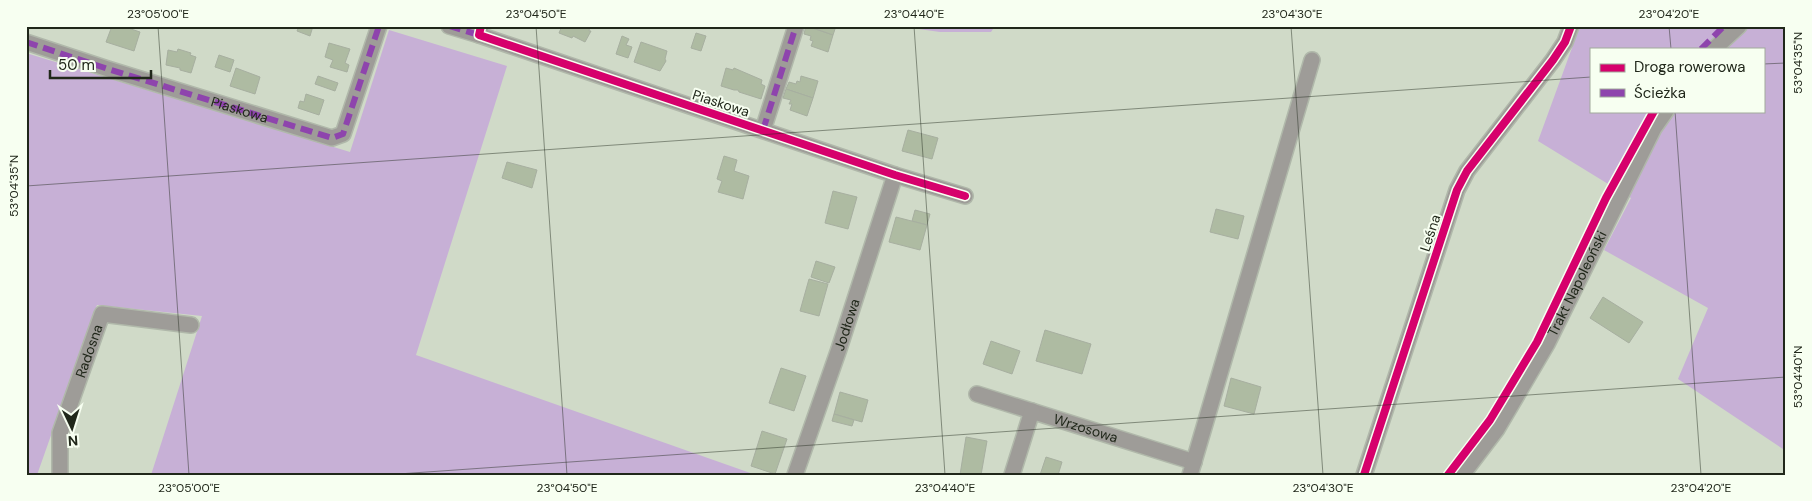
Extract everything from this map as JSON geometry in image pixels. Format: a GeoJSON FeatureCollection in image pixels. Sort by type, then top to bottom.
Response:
{"type":"FeatureCollection","features":[{"type":"Feature","properties":{"kind":"street","name":"Piaskowa"},"geometry":{"type":"LineString","coordinates":[[26,42],[332,138],[344,134],[379,26]]}},
{"type":"Feature","properties":{"kind":"street","name":"Piaskowa"},"geometry":{"type":"LineString","coordinates":[[449,26],[480,31],[895,175],[965,196]]}},
{"type":"Feature","properties":{"kind":"street","name":"Piaskowa"},"geometry":{"type":"LineString","coordinates":[[763,130],[796,26]]}},
{"type":"Feature","properties":{"kind":"street","name":"Leśna"},"geometry":{"type":"LineString","coordinates":[[1364,475],[1457,190],[1467,171],[1553,60],[1565,42],[1571,26]]}},
{"type":"Feature","properties":{"kind":"street"},"geometry":{"type":"LineString","coordinates":[[1715,48],[1740,26]]}},
{"type":"Feature","properties":{"kind":"street"},"geometry":{"type":"LineString","coordinates":[[1192,469],[1312,60]]}},
{"type":"Feature","properties":{"kind":"street","name":"Trakt Napoleoński"},"geometry":{"type":"LineString","coordinates":[[1462,475],[1497,429],[1547,344],[1654,128],[1665,112]]}},
{"type":"Feature","properties":{"kind":"street","name":"Jodłowa"},"geometry":{"type":"LineString","coordinates":[[795,475],[839,349],[895,175]]}},
{"type":"Feature","properties":{"kind":"street","name":"Radosna"},"geometry":{"type":"LineString","coordinates":[[60,475],[60,434],[102,314],[191,325]]}},
{"type":"Feature","properties":{"kind":"street","name":"Wrzosowa"},"geometry":{"type":"LineString","coordinates":[[977,394],[1032,411],[1192,469]]}},
{"type":"Feature","properties":{"kind":"street"},"geometry":{"type":"LineString","coordinates":[[1012,475],[1032,411]]}},
{"type":"Feature","properties":{"kind":"shaded area"},"geometry":{"type":"Polygon","coordinates":[[[897,26],[995,26],[991,32],[940,32],[897,26]]]}},
{"type":"Feature","properties":{"kind":"shaded area"},"geometry":{"type":"Polygon","coordinates":[[[1580,26],[1786,26],[1786,451],[1678,379],[1708,308],[1604,250],[1631,198],[1538,141],[1580,26]]]}},
{"type":"Feature","properties":{"kind":"shaded area"},"geometry":{"type":"Polygon","coordinates":[[[389,30],[507,66],[416,355],[756,475],[151,475],[202,316],[97,305],[37,475],[26,474],[26,53],[350,152],[389,30]]]}},
{"type":"Feature","properties":{"kind":"building"},"geometry":{"type":"Polygon","coordinates":[[[112,26],[122,26],[140,32],[134,51],[106,42],[112,26]]]}},
{"type":"Feature","properties":{"kind":"building"},"geometry":{"type":"Polygon","coordinates":[[[299,26],[313,26],[310,36],[297,31],[299,26]]]}},
{"type":"Feature","properties":{"kind":"building"},"geometry":{"type":"Polygon","coordinates":[[[562,26],[590,26],[589,31],[591,31],[585,42],[573,36],[572,38],[559,33],[562,26]]]}},
{"type":"Feature","properties":{"kind":"building"},"geometry":{"type":"Polygon","coordinates":[[[806,26],[833,35],[828,52],[811,46],[813,41],[810,40],[811,36],[804,34],[806,26]]]}},
{"type":"Feature","properties":{"kind":"building"},"geometry":{"type":"Polygon","coordinates":[[[808,26],[836,26],[833,35],[808,26]]]}},
{"type":"Feature","properties":{"kind":"building"},"geometry":{"type":"Polygon","coordinates":[[[696,33],[706,36],[701,51],[691,48],[696,33]]]}},
{"type":"Feature","properties":{"kind":"building"},"geometry":{"type":"Polygon","coordinates":[[[622,36],[629,39],[626,45],[632,47],[628,58],[616,54],[622,36]]]}},
{"type":"Feature","properties":{"kind":"building"},"geometry":{"type":"Polygon","coordinates":[[[641,42],[667,51],[666,61],[660,71],[634,62],[641,42]]]}},
{"type":"Feature","properties":{"kind":"building"},"geometry":{"type":"Polygon","coordinates":[[[329,43],[350,49],[345,63],[349,65],[347,72],[330,67],[333,60],[325,57],[329,43]]]}},
{"type":"Feature","properties":{"kind":"building"},"geometry":{"type":"Polygon","coordinates":[[[178,49],[191,53],[190,55],[196,57],[191,73],[166,65],[168,50],[177,52],[178,49]]]}},
{"type":"Feature","properties":{"kind":"building"},"geometry":{"type":"Polygon","coordinates":[[[219,55],[234,60],[230,72],[215,67],[219,55]]]}},
{"type":"Feature","properties":{"kind":"building"},"geometry":{"type":"Polygon","coordinates":[[[236,68],[260,77],[255,94],[230,86],[236,68]]]}},
{"type":"Feature","properties":{"kind":"building"},"geometry":{"type":"Polygon","coordinates":[[[726,68],[733,70],[734,68],[762,80],[761,84],[765,86],[761,99],[721,86],[726,68]]]}},
{"type":"Feature","properties":{"kind":"building"},"geometry":{"type":"Polygon","coordinates":[[[318,76],[338,83],[335,91],[315,84],[318,76]]]}},
{"type":"Feature","properties":{"kind":"building"},"geometry":{"type":"Polygon","coordinates":[[[801,76],[818,81],[813,98],[786,89],[789,82],[796,84],[797,81],[800,82],[801,76]]]}},
{"type":"Feature","properties":{"kind":"building"},"geometry":{"type":"Polygon","coordinates":[[[786,89],[813,98],[807,116],[790,110],[792,104],[789,104],[791,100],[783,98],[786,89]]]}},
{"type":"Feature","properties":{"kind":"building"},"geometry":{"type":"Polygon","coordinates":[[[306,94],[324,100],[319,115],[298,108],[300,101],[304,102],[306,94]]]}},
{"type":"Feature","properties":{"kind":"building"},"geometry":{"type":"Polygon","coordinates":[[[908,130],[938,138],[932,159],[902,151],[908,130]]]}},
{"type":"Feature","properties":{"kind":"building"},"geometry":{"type":"Polygon","coordinates":[[[724,156],[737,160],[734,171],[749,176],[743,199],[718,192],[722,181],[717,179],[724,156]]]}},
{"type":"Feature","properties":{"kind":"building"},"geometry":{"type":"Polygon","coordinates":[[[507,162],[537,170],[532,188],[502,178],[507,162]]]}},
{"type":"Feature","properties":{"kind":"building"},"geometry":{"type":"Polygon","coordinates":[[[833,191],[857,197],[848,229],[825,223],[833,191]]]}},
{"type":"Feature","properties":{"kind":"building"},"geometry":{"type":"Polygon","coordinates":[[[1216,209],[1244,216],[1238,239],[1210,232],[1216,209]]]}},
{"type":"Feature","properties":{"kind":"building"},"geometry":{"type":"Polygon","coordinates":[[[915,210],[930,214],[927,225],[912,221],[915,210]]]}},
{"type":"Feature","properties":{"kind":"building"},"geometry":{"type":"Polygon","coordinates":[[[896,217],[927,225],[920,250],[889,242],[896,217]]]}},
{"type":"Feature","properties":{"kind":"building"},"geometry":{"type":"Polygon","coordinates":[[[816,261],[835,267],[829,283],[811,277],[816,261]]]}},
{"type":"Feature","properties":{"kind":"building"},"geometry":{"type":"Polygon","coordinates":[[[809,279],[828,284],[819,316],[800,311],[809,279]]]}},
{"type":"Feature","properties":{"kind":"building"},"geometry":{"type":"Polygon","coordinates":[[[1603,297],[1643,322],[1629,343],[1590,318],[1603,297]]]}},
{"type":"Feature","properties":{"kind":"building"},"geometry":{"type":"Polygon","coordinates":[[[1045,330],[1091,344],[1082,374],[1036,361],[1045,330]]]}},
{"type":"Feature","properties":{"kind":"building"},"geometry":{"type":"Polygon","coordinates":[[[991,341],[1020,351],[1012,374],[983,364],[991,341]]]}},
{"type":"Feature","properties":{"kind":"building"},"geometry":{"type":"Polygon","coordinates":[[[781,368],[806,376],[794,411],[769,403],[781,368]]]}},
{"type":"Feature","properties":{"kind":"building"},"geometry":{"type":"Polygon","coordinates":[[[1231,378],[1261,387],[1254,414],[1224,406],[1231,378]]]}},
{"type":"Feature","properties":{"kind":"building"},"geometry":{"type":"Polygon","coordinates":[[[840,392],[868,400],[862,422],[834,414],[840,392]]]}},
{"type":"Feature","properties":{"kind":"building"},"geometry":{"type":"Polygon","coordinates":[[[834,414],[854,420],[852,426],[832,421],[834,414]]]}},
{"type":"Feature","properties":{"kind":"building"},"geometry":{"type":"Polygon","coordinates":[[[762,431],[787,439],[775,474],[751,466],[762,431]]]}},
{"type":"Feature","properties":{"kind":"building"},"geometry":{"type":"Polygon","coordinates":[[[966,437],[987,441],[981,475],[960,475],[966,437]]]}},
{"type":"Feature","properties":{"kind":"building"},"geometry":{"type":"Polygon","coordinates":[[[1046,457],[1062,462],[1058,475],[1040,475],[1046,457]]]}},
{"type":"Feature","properties":{"kind":"marked path"},"geometry":{"type":"LineString","coordinates":[[26,42],[332,138],[343,134],[379,26]]}},
{"type":"Feature","properties":{"kind":"marked path"},"geometry":{"type":"LineString","coordinates":[[449,26],[479,35]]}},
{"type":"Feature","properties":{"kind":"marked path"},"geometry":{"type":"LineString","coordinates":[[763,130],[796,26]]}},
{"type":"Feature","properties":{"kind":"marked path"},"geometry":{"type":"LineString","coordinates":[[1702,48],[1724,26]]}},
{"type":"Feature","properties":{"kind":"cycle path"},"geometry":{"type":"LineString","coordinates":[[481,26],[479,35],[895,175],[965,196]]}},
{"type":"Feature","properties":{"kind":"cycle path"},"geometry":{"type":"LineString","coordinates":[[1364,475],[1457,190],[1467,171],[1553,60],[1565,42],[1571,26]]}},
{"type":"Feature","properties":{"kind":"cycle path"},"geometry":{"type":"LineString","coordinates":[[1448,475],[1490,420],[1537,342],[1606,198],[1653,112]]}}]}
